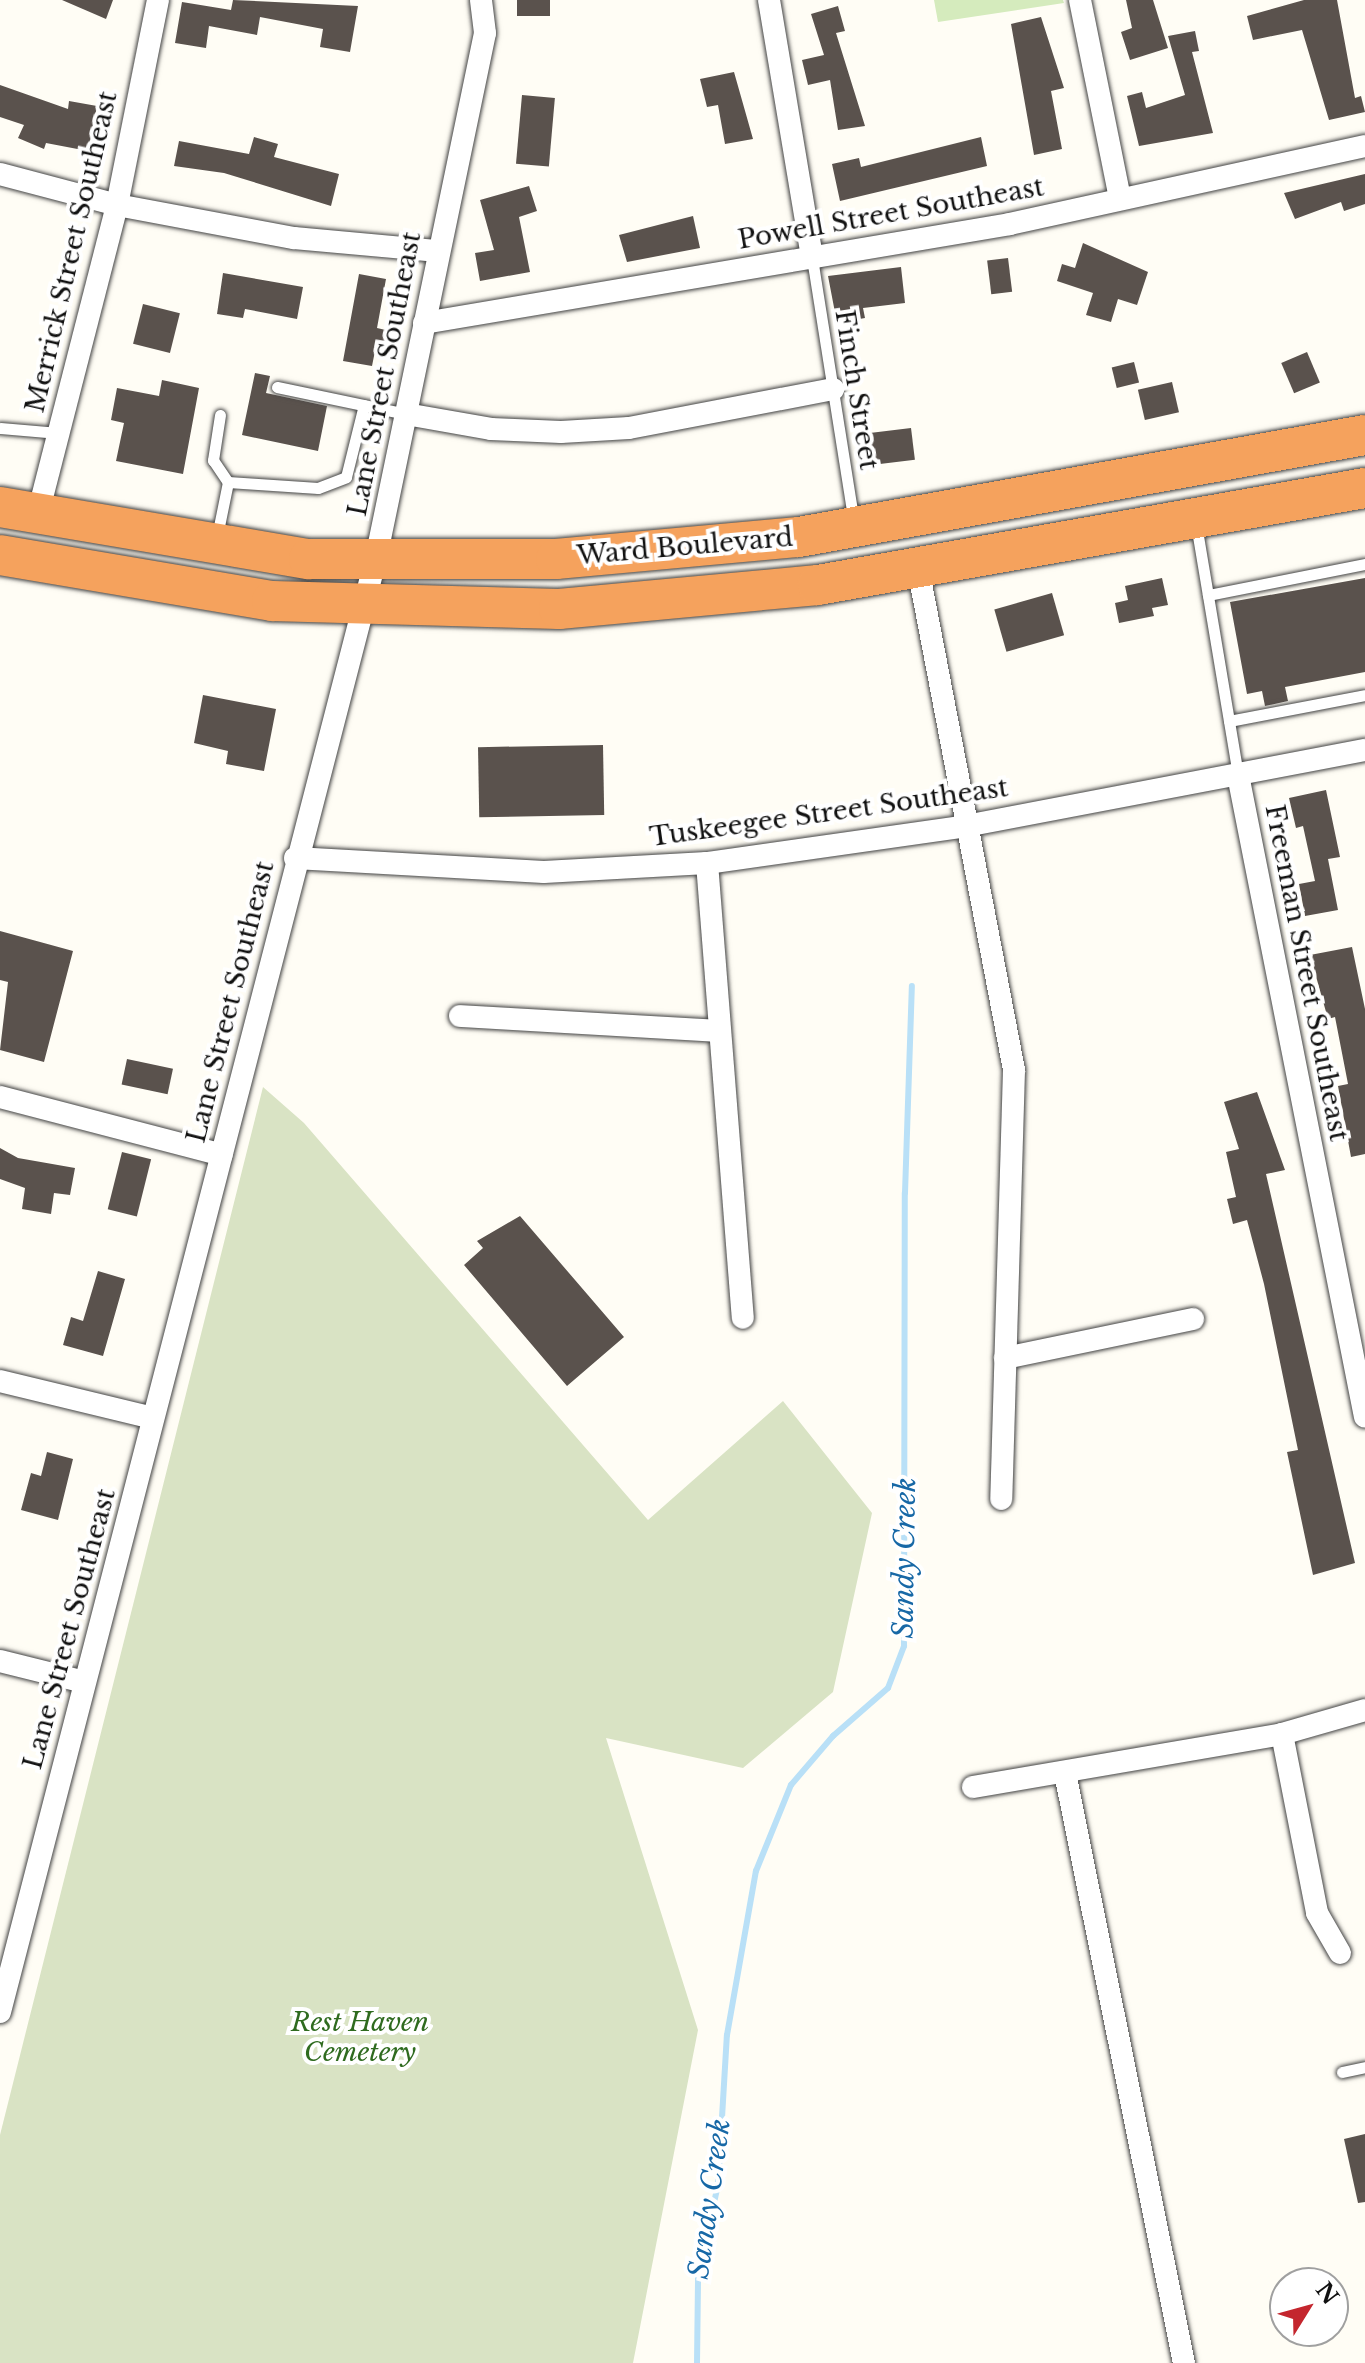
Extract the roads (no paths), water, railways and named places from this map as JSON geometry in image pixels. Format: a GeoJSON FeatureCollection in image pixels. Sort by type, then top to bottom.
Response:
{"type":"FeatureCollection","features":[{"type":"Feature","properties":{"kind":"highway","name":"Ward Boulevard"},"geometry":{"type":"LineString","coordinates":[[18,512],[309,559],[556,559],[855,528],[1365,435]]}},
{"type":"Feature","properties":{"kind":"highway","name":"Ward Boulevard"},"geometry":{"type":"LineString","coordinates":[[0,555],[272,601],[574,608],[818,585],[1365,488]]}},
{"type":"Feature","properties":{"kind":"street","name":"Merrick Street Southeast"},"geometry":{"type":"LineString","coordinates":[[18,512],[59,433],[117,205],[158,0]]}},
{"type":"Feature","properties":{"kind":"street","name":"Lane Street Southeast"},"geometry":{"type":"LineString","coordinates":[[0,2012],[222,1155],[295,858],[376,558],[485,33],[481,0]]}},
{"type":"Feature","properties":{"kind":"street"},"geometry":{"type":"LineString","coordinates":[[769,0],[812,258]]}},
{"type":"Feature","properties":{"kind":"street"},"geometry":{"type":"LineString","coordinates":[[1080,0],[1120,199]]}},
{"type":"Feature","properties":{"kind":"street","name":"Powell Street Southeast"},"geometry":{"type":"LineString","coordinates":[[424,323],[812,258],[1120,199],[1365,146]]}},
{"type":"Feature","properties":{"kind":"street"},"geometry":{"type":"LineString","coordinates":[[0,174],[117,205],[294,238],[438,251]]}},
{"type":"Feature","properties":{"kind":"street"},"geometry":{"type":"LineString","coordinates":[[406,414],[491,429],[561,432],[629,428],[833,389]]}},
{"type":"Feature","properties":{"kind":"street"},"geometry":{"type":"LineString","coordinates":[[918,568],[1014,1070],[1001,1499]]}},
{"type":"Feature","properties":{"kind":"street","name":"Tuskeegee Street Southeast"},"geometry":{"type":"LineString","coordinates":[[295,858],[544,872],[707,863],[966,826],[1365,750]]}},
{"type":"Feature","properties":{"kind":"street","name":"Freeman Street Southeast"},"geometry":{"type":"LineString","coordinates":[[1238,775],[1358,1342],[1365,1417]]}},
{"type":"Feature","properties":{"kind":"street"},"geometry":{"type":"LineString","coordinates":[[707,863],[743,1318]]}},
{"type":"Feature","properties":{"kind":"street"},"geometry":{"type":"LineString","coordinates":[[460,1016],[718,1031]]}},
{"type":"Feature","properties":{"kind":"street"},"geometry":{"type":"LineString","coordinates":[[0,1097],[222,1155]]}},
{"type":"Feature","properties":{"kind":"street"},"geometry":{"type":"LineString","coordinates":[[1005,1358],[1193,1319]]}},
{"type":"Feature","properties":{"kind":"street"},"geometry":{"type":"LineString","coordinates":[[0,1381],[153,1418]]}},
{"type":"Feature","properties":{"kind":"street"},"geometry":{"type":"LineString","coordinates":[[0,1661],[84,1682]]}},
{"type":"Feature","properties":{"kind":"street"},"geometry":{"type":"LineString","coordinates":[[973,1787],[1282,1734],[1365,1710]]}},
{"type":"Feature","properties":{"kind":"street"},"geometry":{"type":"LineString","coordinates":[[1282,1734],[1317,1913],[1340,1953]]}},
{"type":"Feature","properties":{"kind":"street"},"geometry":{"type":"LineString","coordinates":[[1065,1773],[1184,2363]]}},
{"type":"Feature","properties":{"kind":"lane","name":"Finch Street"},"geometry":{"type":"LineString","coordinates":[[812,258],[855,528]]}},
{"type":"Feature","properties":{"kind":"lane"},"geometry":{"type":"LineString","coordinates":[[277,387],[406,414]]}},
{"type":"Feature","properties":{"kind":"lane"},"geometry":{"type":"LineString","coordinates":[[228,482],[333,487],[350,469],[364,405]]}},
{"type":"Feature","properties":{"kind":"lane"},"geometry":{"type":"LineString","coordinates":[[215,544],[228,482],[213,460],[220,415]]}},
{"type":"Feature","properties":{"kind":"lane"},"geometry":{"type":"LineString","coordinates":[[0,428],[59,433]]}},
{"type":"Feature","properties":{"kind":"lane"},"geometry":{"type":"LineString","coordinates":[[1195,520],[1238,775]]}},
{"type":"Feature","properties":{"kind":"lane"},"geometry":{"type":"LineString","coordinates":[[1208,595],[1365,564]]}},
{"type":"Feature","properties":{"kind":"lane"},"geometry":{"type":"LineString","coordinates":[[1229,721],[1365,695]]}},
{"type":"Feature","properties":{"kind":"lane"},"geometry":{"type":"LineString","coordinates":[[1342,2072],[1365,2067]]}},
{"type":"Feature","properties":{"kind":"waterway","name":"Sandy Creek"},"geometry":{"type":"LineString","coordinates":[[697,2363],[698,2275],[718,2185],[727,2035],[756,1871],[791,1785],[833,1736],[888,1688],[904,1646],[905,1193],[912,986]]}},
{"type":"Feature","properties":{"kind":"park label","name":"Rest Haven Cemetery"},"geometry":{"type":"Point","coordinates":[360,2038]}}]}
